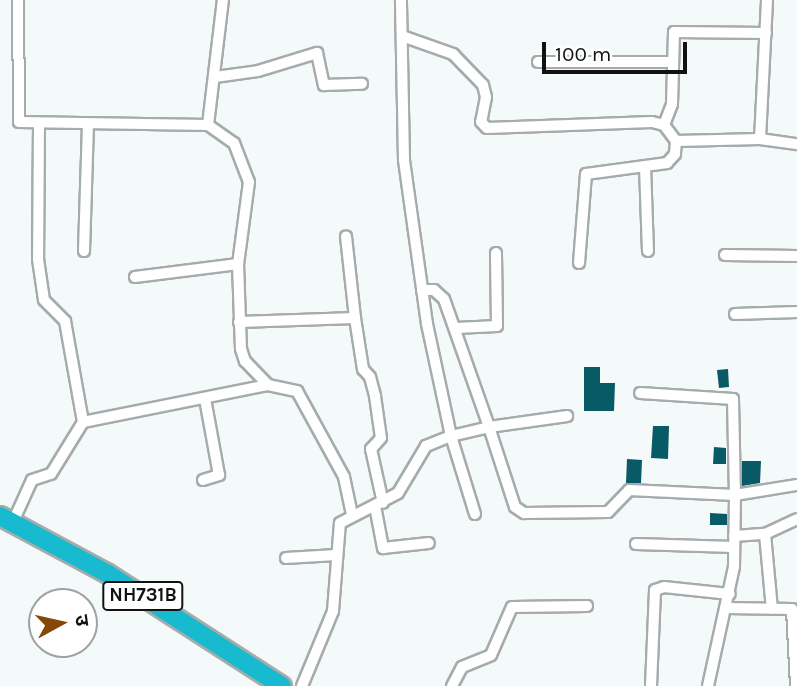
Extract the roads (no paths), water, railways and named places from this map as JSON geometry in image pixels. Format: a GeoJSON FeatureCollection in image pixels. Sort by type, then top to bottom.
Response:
{"type":"FeatureCollection","features":[{"type":"Feature","properties":{"kind":"highway","name":"NH731B"},"geometry":{"type":"LineString","coordinates":[[4,522],[262,686]]}},
{"type":"Feature","properties":{"kind":"highway","name":"NH731B"},"geometry":{"type":"LineString","coordinates":[[4,522],[118,581],[282,686]]}},
{"type":"Feature","properties":{"kind":"street"},"geometry":{"type":"LineString","coordinates":[[18,0],[16,114],[19,122],[208,125],[234,143],[247,168],[247,208],[238,264],[239,322],[244,361],[268,385]]}},
{"type":"Feature","properties":{"kind":"street"},"geometry":{"type":"LineString","coordinates":[[208,125],[223,0]]}},
{"type":"Feature","properties":{"kind":"street"},"geometry":{"type":"LineString","coordinates":[[401,0],[404,160],[422,290],[450,436],[475,514]]}},
{"type":"Feature","properties":{"kind":"street"},"geometry":{"type":"LineString","coordinates":[[760,139],[767,0]]}},
{"type":"Feature","properties":{"kind":"street"},"geometry":{"type":"LineString","coordinates":[[664,125],[672,104],[674,32],[765,33]]}},
{"type":"Feature","properties":{"kind":"street"},"geometry":{"type":"LineString","coordinates":[[402,36],[453,54],[483,85],[486,97],[481,122],[487,128],[653,122],[664,125],[676,141],[672,160],[586,174],[579,263]]}},
{"type":"Feature","properties":{"kind":"street"},"geometry":{"type":"LineString","coordinates":[[215,76],[258,71],[317,53],[324,85],[362,85]]}},
{"type":"Feature","properties":{"kind":"street"},"geometry":{"type":"LineString","coordinates":[[538,62],[672,62]]}},
{"type":"Feature","properties":{"kind":"street"},"geometry":{"type":"LineString","coordinates":[[4,522],[32,480],[51,474],[83,422],[64,316],[44,300],[38,258],[39,124]]}},
{"type":"Feature","properties":{"kind":"street"},"geometry":{"type":"LineString","coordinates":[[85,251],[88,124]]}},
{"type":"Feature","properties":{"kind":"street"},"geometry":{"type":"LineString","coordinates":[[676,141],[760,139],[797,144]]}},
{"type":"Feature","properties":{"kind":"street"},"geometry":{"type":"LineString","coordinates":[[645,166],[648,251]]}},
{"type":"Feature","properties":{"kind":"street"},"geometry":{"type":"LineString","coordinates":[[346,236],[363,369],[370,377],[375,396],[381,438],[371,449],[383,548],[429,544]]}},
{"type":"Feature","properties":{"kind":"street"},"geometry":{"type":"LineString","coordinates":[[456,328],[496,326],[496,253]]}},
{"type":"Feature","properties":{"kind":"street"},"geometry":{"type":"LineString","coordinates":[[726,255],[797,256]]}},
{"type":"Feature","properties":{"kind":"street"},"geometry":{"type":"LineString","coordinates":[[135,277],[238,264]]}},
{"type":"Feature","properties":{"kind":"street"},"geometry":{"type":"LineString","coordinates":[[422,290],[440,293],[456,328],[515,507],[524,513],[608,512],[629,491],[735,495],[797,485]]}},
{"type":"Feature","properties":{"kind":"street"},"geometry":{"type":"LineString","coordinates":[[735,314],[797,312]]}},
{"type":"Feature","properties":{"kind":"street"},"geometry":{"type":"LineString","coordinates":[[239,322],[355,318]]}},
{"type":"Feature","properties":{"kind":"street"},"geometry":{"type":"LineString","coordinates":[[83,422],[268,385],[297,391],[344,477],[352,514]]}},
{"type":"Feature","properties":{"kind":"street"},"geometry":{"type":"LineString","coordinates":[[640,393],[733,399],[735,495],[730,594],[708,686]]}},
{"type":"Feature","properties":{"kind":"street"},"geometry":{"type":"LineString","coordinates":[[203,480],[219,475],[205,399]]}},
{"type":"Feature","properties":{"kind":"street"},"geometry":{"type":"LineString","coordinates":[[302,686],[332,611],[340,523],[352,514],[398,494],[426,446],[450,436],[489,427],[567,416]]}},
{"type":"Feature","properties":{"kind":"street"},"geometry":{"type":"LineString","coordinates":[[636,544],[734,542],[765,534],[797,519]]}},
{"type":"Feature","properties":{"kind":"street"},"geometry":{"type":"LineString","coordinates":[[765,534],[772,609]]}},
{"type":"Feature","properties":{"kind":"street"},"geometry":{"type":"LineString","coordinates":[[286,558],[336,555]]}},
{"type":"Feature","properties":{"kind":"street"},"geometry":{"type":"LineString","coordinates":[[651,686],[655,590],[664,587],[730,594]]}},
{"type":"Feature","properties":{"kind":"street"},"geometry":{"type":"LineString","coordinates":[[452,686],[456,672],[491,655],[512,607],[587,606]]}},
{"type":"Feature","properties":{"kind":"street"},"geometry":{"type":"LineString","coordinates":[[726,608],[794,609],[796,686]]}}]}
